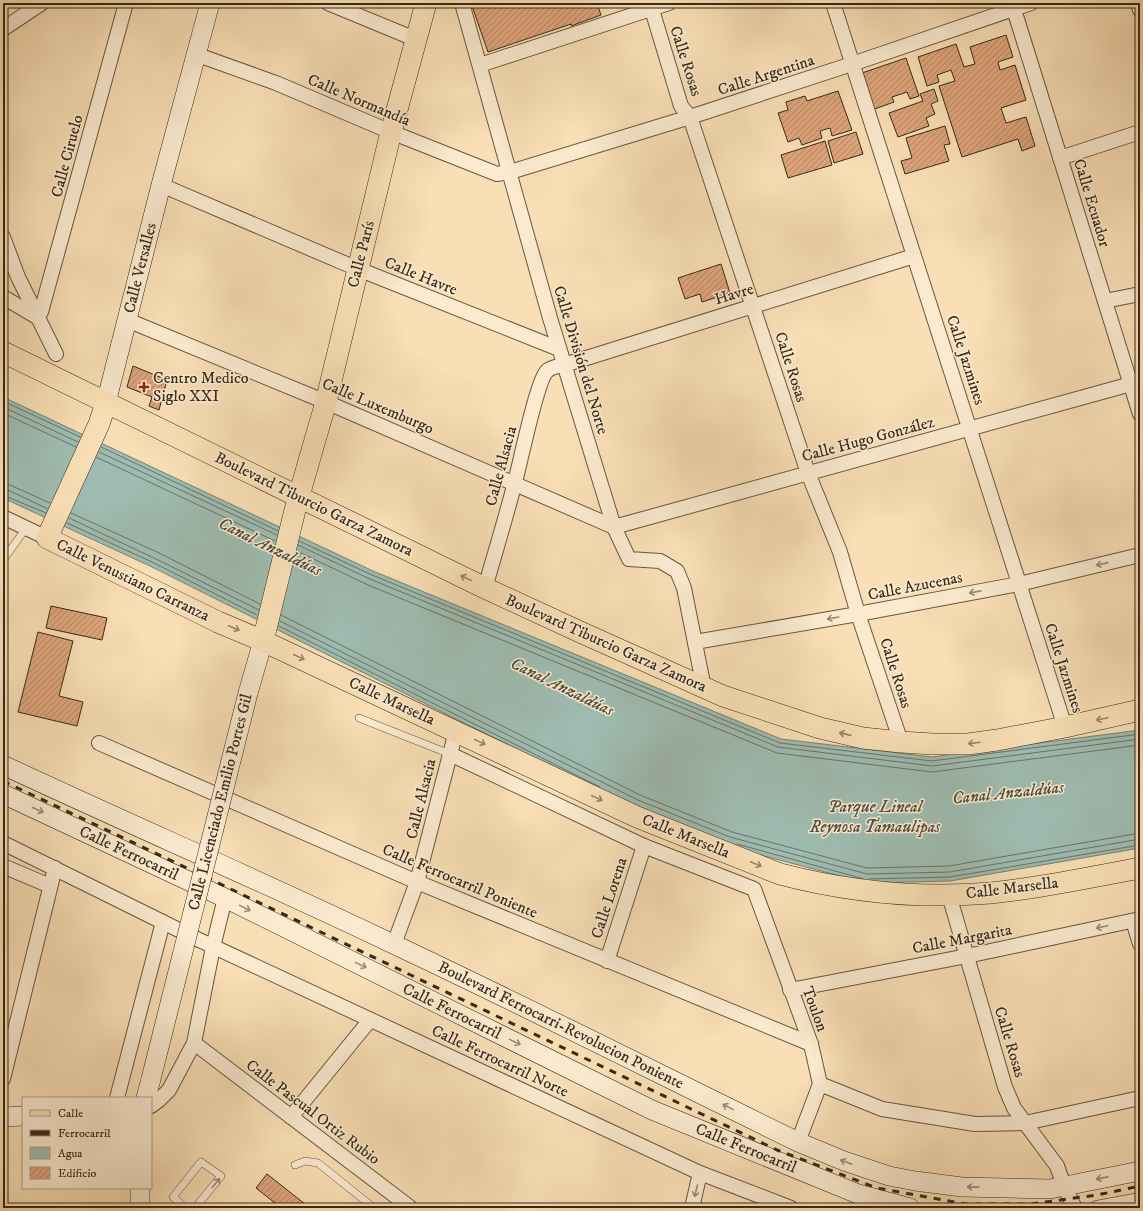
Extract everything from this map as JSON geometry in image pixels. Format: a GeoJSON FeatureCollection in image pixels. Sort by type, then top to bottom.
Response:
{"type":"FeatureCollection","features":[{"type":"Feature","properties":{"kind":"main road","name":"Calle París"},"geometry":{"type":"LineString","coordinates":[[297,501],[326,402],[391,132],[426,3]]}},
{"type":"Feature","properties":{"kind":"main road"},"geometry":{"type":"LineString","coordinates":[[3,352],[61,379],[102,413]]}},
{"type":"Feature","properties":{"kind":"main road","name":"Boulevard Tiburcio Garza Zamora"},"geometry":{"type":"LineString","coordinates":[[3,364],[65,393],[102,413],[704,688],[723,696],[820,728],[863,738],[933,744],[968,744],[1065,727],[1140,710]]}},
{"type":"Feature","properties":{"kind":"main road","name":"Calle Versalles"},"geometry":{"type":"LineString","coordinates":[[50,532],[102,413]]}},
{"type":"Feature","properties":{"kind":"main road","name":"Calle Licenciado Emilio Portes Gil"},"geometry":{"type":"LineString","coordinates":[[265,633],[297,501]]}},
{"type":"Feature","properties":{"kind":"main road","name":"Calle Venustiano Carranza"},"geometry":{"type":"LineString","coordinates":[[50,532],[218,622],[265,633]]}},
{"type":"Feature","properties":{"kind":"main road","name":"Calle Marsella"},"geometry":{"type":"LineString","coordinates":[[265,633],[456,731],[637,817],[780,874],[802,880],[908,895],[949,895],[1019,890],[1140,868]]}},
{"type":"Feature","properties":{"kind":"street","name":"Calle Ciruelo"},"geometry":{"type":"LineString","coordinates":[[38,317],[41,312],[49,285],[126,3]]}},
{"type":"Feature","properties":{"kind":"street","name":"Calle Versalles"},"geometry":{"type":"LineString","coordinates":[[102,413],[195,54],[210,3]]}},
{"type":"Feature","properties":{"kind":"street"},"geometry":{"type":"LineString","coordinates":[[328,3],[415,39]]}},
{"type":"Feature","properties":{"kind":"street","name":"Calle División del Norte"},"geometry":{"type":"LineString","coordinates":[[462,3],[559,349],[614,527],[629,559],[660,561],[678,571],[684,588],[704,688]]}},
{"type":"Feature","properties":{"kind":"street"},"geometry":{"type":"LineString","coordinates":[[480,65],[651,6],[669,3]]}},
{"type":"Feature","properties":{"kind":"street","name":"Calle Jazmines"},"geometry":{"type":"LineString","coordinates":[[833,3],[1065,727]]}},
{"type":"Feature","properties":{"kind":"street","name":"Calle Argentina"},"geometry":{"type":"LineString","coordinates":[[510,172],[690,117],[852,64],[1012,6],[1031,3]]}},
{"type":"Feature","properties":{"kind":"street"},"geometry":{"type":"LineString","coordinates":[[1138,3],[1140,10]]}},
{"type":"Feature","properties":{"kind":"street"},"geometry":{"type":"LineString","coordinates":[[3,29],[36,4]]}},
{"type":"Feature","properties":{"kind":"street","name":"Calle Rosas"},"geometry":{"type":"LineString","coordinates":[[651,6],[681,106],[690,117],[808,473],[840,552],[858,614],[901,742]]}},
{"type":"Feature","properties":{"kind":"street","name":"Calle Ecuador"},"geometry":{"type":"LineString","coordinates":[[1012,6],[1140,414]]}},
{"type":"Feature","properties":{"kind":"street","name":"Calle Normandía"},"geometry":{"type":"LineString","coordinates":[[195,54],[276,83],[391,132],[497,174],[510,172]]}},
{"type":"Feature","properties":{"kind":"street"},"geometry":{"type":"LineString","coordinates":[[1060,158],[1140,132]]}},
{"type":"Feature","properties":{"kind":"street","name":"Calle Havre"},"geometry":{"type":"LineString","coordinates":[[161,185],[358,270],[559,349]]}},
{"type":"Feature","properties":{"kind":"street"},"geometry":{"type":"LineString","coordinates":[[3,238],[18,277],[56,354]]}},
{"type":"Feature","properties":{"kind":"street","name":"Havre"},"geometry":{"type":"LineString","coordinates":[[564,365],[914,256]]}},
{"type":"Feature","properties":{"kind":"street"},"geometry":{"type":"LineString","coordinates":[[1105,301],[1140,294]]}},
{"type":"Feature","properties":{"kind":"street"},"geometry":{"type":"LineString","coordinates":[[3,297],[38,317]]}},
{"type":"Feature","properties":{"kind":"street","name":"Calle Luxemburgo"},"geometry":{"type":"LineString","coordinates":[[127,320],[326,402],[614,527]]}},
{"type":"Feature","properties":{"kind":"street","name":"Calle Alsacia"},"geometry":{"type":"LineString","coordinates":[[485,588],[515,483],[541,383],[546,372],[564,365]]}},
{"type":"Feature","properties":{"kind":"street","name":"Calle Hugo González"},"geometry":{"type":"LineString","coordinates":[[614,527],[1131,384]]}},
{"type":"Feature","properties":{"kind":"street","name":"Calle Venustiano Carranza"},"geometry":{"type":"LineString","coordinates":[[3,517],[27,527],[50,532]]}},
{"type":"Feature","properties":{"kind":"street","name":"Calle Azucenas"},"geometry":{"type":"LineString","coordinates":[[695,642],[1019,584],[1140,555]]}},
{"type":"Feature","properties":{"kind":"street","name":"Calle Licenciado Emilio Portes Gil"},"geometry":{"type":"LineString","coordinates":[[146,1097],[248,692],[265,633]]}},
{"type":"Feature","properties":{"kind":"street","name":"Calle Alsacia"},"geometry":{"type":"LineString","coordinates":[[394,944],[417,882],[456,731]]}},
{"type":"Feature","properties":{"kind":"street","name":"Calle Ferrocarril Poniente"},"geometry":{"type":"LineString","coordinates":[[99,743],[417,882],[810,1044]]}},
{"type":"Feature","properties":{"kind":"street"},"geometry":{"type":"LineString","coordinates":[[450,754],[644,846]]}},
{"type":"Feature","properties":{"kind":"street","name":"Boulevard Ferrocarri-Revolucion Poniente"},"geometry":{"type":"LineString","coordinates":[[3,765],[124,822],[244,874],[394,944],[798,1142],[866,1169],[915,1181],[962,1187],[1050,1188],[1140,1171]]}},
{"type":"Feature","properties":{"kind":"street","name":"Calle Ferrocarril"},"geometry":{"type":"LineString","coordinates":[[3,794],[225,898],[652,1110],[858,1194],[910,1208]]}},
{"type":"Feature","properties":{"kind":"street"},"geometry":{"type":"LineString","coordinates":[[3,842],[163,922],[117,1097]]}},
{"type":"Feature","properties":{"kind":"street","name":"Toulon"},"geometry":{"type":"LineString","coordinates":[[644,846],[754,889],[810,1044],[820,1084]]}},
{"type":"Feature","properties":{"kind":"street","name":"Calle Lorena"},"geometry":{"type":"LineString","coordinates":[[607,960],[644,846]]}},
{"type":"Feature","properties":{"kind":"street"},"geometry":{"type":"LineString","coordinates":[[3,866],[50,886]]}},
{"type":"Feature","properties":{"kind":"street"},"geometry":{"type":"LineString","coordinates":[[3,1079],[55,868]]}},
{"type":"Feature","properties":{"kind":"street","name":"Calle Rosas"},"geometry":{"type":"LineString","coordinates":[[949,895],[1005,1087],[1014,1108],[1037,1137],[1057,1166],[1064,1186],[1075,1208]]}},
{"type":"Feature","properties":{"kind":"street"},"geometry":{"type":"LineString","coordinates":[[152,1105],[169,1090],[194,1043],[213,947],[225,898]]}},
{"type":"Feature","properties":{"kind":"street"},"geometry":{"type":"LineString","coordinates":[[1136,920],[1140,944]]}},
{"type":"Feature","properties":{"kind":"street","name":"Calle Margarita"},"geometry":{"type":"LineString","coordinates":[[790,990],[967,956],[1136,920]]}},
{"type":"Feature","properties":{"kind":"street","name":"Calle Ferrocarril Norte"},"geometry":{"type":"LineString","coordinates":[[163,922],[196,940],[700,1173],[791,1208]]}},
{"type":"Feature","properties":{"kind":"street"},"geometry":{"type":"LineString","coordinates":[[291,1117],[370,1020]]}},
{"type":"Feature","properties":{"kind":"street","name":"Calle Pascual Ortiz Rubio"},"geometry":{"type":"LineString","coordinates":[[194,1043],[411,1208]]}},
{"type":"Feature","properties":{"kind":"street"},"geometry":{"type":"LineString","coordinates":[[798,1142],[820,1084],[882,1109],[975,1124],[1025,1123],[1140,1098]]}},
{"type":"Feature","properties":{"kind":"street"},"geometry":{"type":"LineString","coordinates":[[3,1117],[22,1116]]}},
{"type":"Feature","properties":{"kind":"street"},"geometry":{"type":"LineString","coordinates":[[692,1208],[700,1173]]}},
{"type":"Feature","properties":{"kind":"street"},"geometry":{"type":"LineString","coordinates":[[140,1189],[140,1208]]}},
{"type":"Feature","properties":{"kind":"street"},"geometry":{"type":"LineString","coordinates":[[1097,1208],[1140,1200]]}},
{"type":"Feature","properties":{"kind":"lane"},"geometry":{"type":"LineString","coordinates":[[3,560],[27,527]]}},
{"type":"Feature","properties":{"kind":"lane"},"geometry":{"type":"LineString","coordinates":[[359,718],[450,754]]}},
{"type":"Feature","properties":{"kind":"lane"},"geometry":{"type":"LineString","coordinates":[[295,1165],[305,1161],[318,1162],[374,1208]]}},
{"type":"Feature","properties":{"kind":"lane"},"geometry":{"type":"LineString","coordinates":[[178,1208],[182,1204],[173,1197],[201,1162],[221,1176],[196,1208]]}},
{"type":"Feature","properties":{"kind":"water","name":"Parque Lineal Reynosa Tamaulipas"},"geometry":{"type":"Polygon","coordinates":[[[3,397],[373,571],[781,739],[932,757],[1140,730],[1140,848],[950,881],[866,883],[727,846],[634,808],[150,566],[3,498],[3,397]]]}},
{"type":"Feature","properties":{"kind":"building"},"geometry":{"type":"Polygon","coordinates":[[[471,3],[597,3],[601,15],[488,52],[471,3]]]}},
{"type":"Feature","properties":{"kind":"building"},"geometry":{"type":"Polygon","coordinates":[[[1006,35],[1013,57],[998,62],[1000,70],[1015,65],[1026,100],[1001,108],[1006,123],[1026,117],[1035,146],[1022,151],[1018,139],[962,157],[939,86],[955,81],[951,70],[937,75],[939,82],[927,86],[918,57],[956,44],[964,67],[975,64],[970,47],[1006,35]]]}},
{"type":"Feature","properties":{"kind":"building"},"geometry":{"type":"Polygon","coordinates":[[[906,58],[919,96],[910,99],[907,92],[892,97],[894,102],[872,110],[859,74],[906,58]]]}},
{"type":"Feature","properties":{"kind":"building"},"geometry":{"type":"Polygon","coordinates":[[[934,89],[938,101],[931,104],[935,114],[926,118],[929,126],[898,137],[889,113],[923,101],[920,94],[934,89]]]}},
{"type":"Feature","properties":{"kind":"building"},"geometry":{"type":"Polygon","coordinates":[[[838,91],[852,130],[832,136],[830,128],[820,131],[822,138],[802,145],[799,138],[788,142],[778,113],[788,110],[786,102],[805,96],[807,101],[838,91]]]}},
{"type":"Feature","properties":{"kind":"building"},"geometry":{"type":"Polygon","coordinates":[[[945,126],[950,144],[944,145],[949,161],[905,174],[901,161],[912,158],[906,138],[945,126]]]}},
{"type":"Feature","properties":{"kind":"building"},"geometry":{"type":"Polygon","coordinates":[[[856,132],[863,154],[834,163],[828,141],[856,132]]]}},
{"type":"Feature","properties":{"kind":"building"},"geometry":{"type":"Polygon","coordinates":[[[825,141],[832,165],[788,178],[781,155],[825,141]]]}},
{"type":"Feature","properties":{"kind":"building"},"geometry":{"type":"Polygon","coordinates":[[[721,264],[730,293],[702,302],[700,294],[685,299],[678,278],[721,264]]]}},
{"type":"Feature","properties":{"kind":"building"},"geometry":{"type":"Polygon","coordinates":[[[133,366],[167,380],[159,410],[149,406],[152,397],[127,387],[133,366]]]}},
{"type":"Feature","properties":{"kind":"building"},"geometry":{"type":"Polygon","coordinates":[[[51,606],[107,618],[102,640],[46,628],[51,606]]]}},
{"type":"Feature","properties":{"kind":"building"},"geometry":{"type":"Polygon","coordinates":[[[38,632],[73,641],[59,696],[83,702],[77,726],[18,712],[38,632]]]}},
{"type":"Feature","properties":{"kind":"building"},"geometry":{"type":"Polygon","coordinates":[[[267,1174],[310,1208],[278,1208],[280,1207],[256,1188],[267,1174]]]}},
{"type":"Feature","properties":{"kind":"railway"},"geometry":{"type":"LineString","coordinates":[[3,781],[777,1150],[877,1188],[966,1204],[1031,1204],[1097,1195],[1140,1186]]}},
{"type":"Feature","properties":{"kind":"place","name":"Centro Medico Siglo XXI"},"geometry":{"type":"Point","coordinates":[144,387]}},
{"type":"Feature","properties":{"kind":"water label","name":"Canal Anzaldúas"},"geometry":{"type":"Point","coordinates":[270,547]}},
{"type":"Feature","properties":{"kind":"water label","name":"Canal Anzaldúas"},"geometry":{"type":"Point","coordinates":[562,687]}},
{"type":"Feature","properties":{"kind":"water label","name":"Canal Anzaldúas"},"geometry":{"type":"Point","coordinates":[1008,793]}}]}
